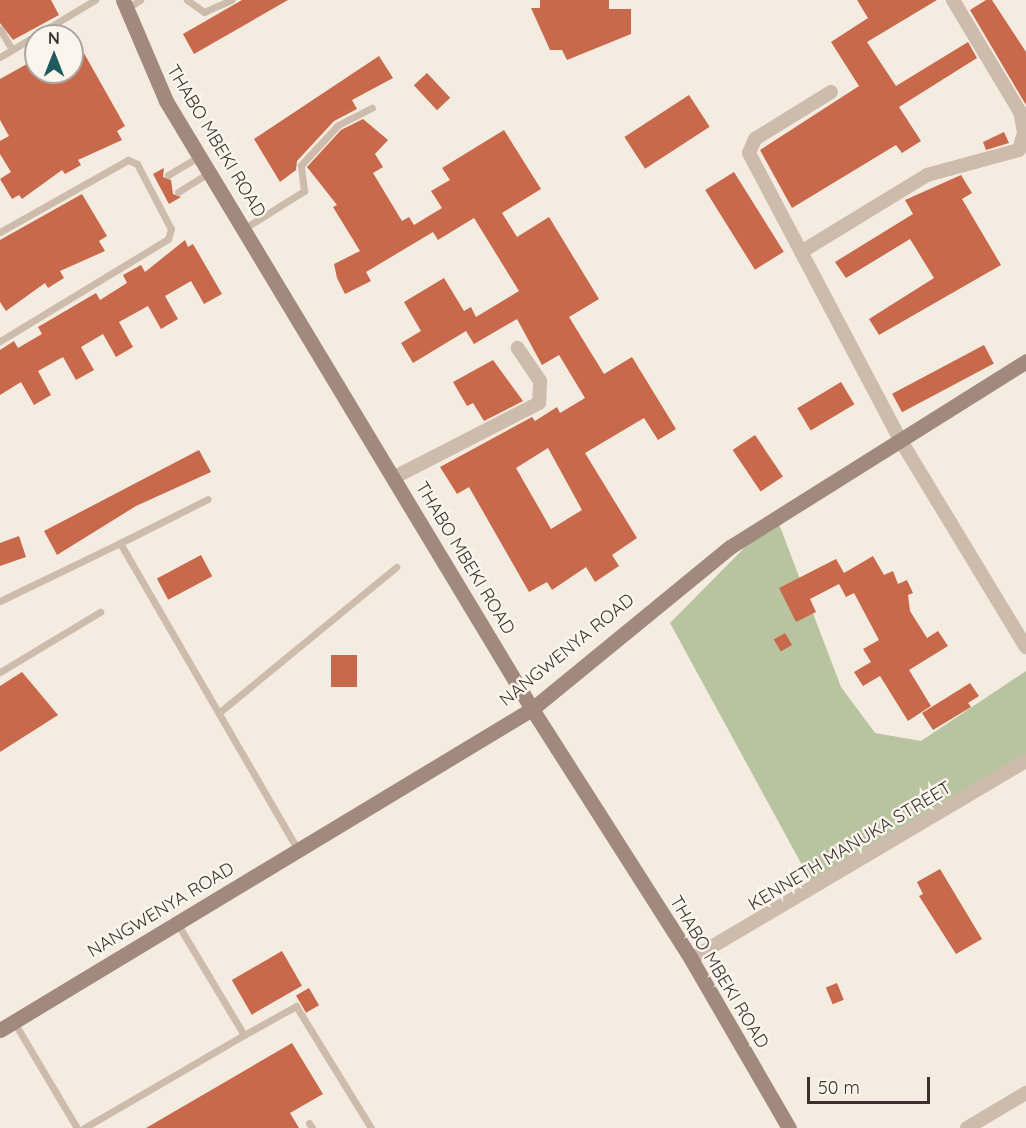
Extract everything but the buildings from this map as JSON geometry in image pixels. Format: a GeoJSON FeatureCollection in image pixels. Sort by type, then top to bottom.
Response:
{"type":"FeatureCollection","features":[{"type":"Feature","properties":{"kind":"main road","name":"THABO MBEKI ROAD"},"geometry":{"type":"LineString","coordinates":[[124,4],[166,101],[395,477],[532,709],[691,959],[789,1128]]}},
{"type":"Feature","properties":{"kind":"main road","name":"NANGWENYA ROAD"},"geometry":{"type":"LineString","coordinates":[[0,1030],[532,709],[730,547],[1026,362]]}},
{"type":"Feature","properties":{"kind":"street"},"geometry":{"type":"LineString","coordinates":[[801,252],[927,175],[1019,150],[1024,132],[1020,112],[953,0]]}},
{"type":"Feature","properties":{"kind":"street"},"geometry":{"type":"LineString","coordinates":[[831,92],[750,145],[752,162],[901,441],[1026,647]]}},
{"type":"Feature","properties":{"kind":"street"},"geometry":{"type":"LineString","coordinates":[[395,477],[539,403],[540,381],[518,348]]}},
{"type":"Feature","properties":{"kind":"street","name":"KENNETH MANUKA STREET"},"geometry":{"type":"LineString","coordinates":[[691,959],[1026,761]]}},
{"type":"Feature","properties":{"kind":"street"},"geometry":{"type":"LineString","coordinates":[[967,1128],[1026,1093]]}},
{"type":"Feature","properties":{"kind":"lane"},"geometry":{"type":"LineString","coordinates":[[0,57],[95,0]]}},
{"type":"Feature","properties":{"kind":"lane"},"geometry":{"type":"LineString","coordinates":[[124,4],[141,0]]}},
{"type":"Feature","properties":{"kind":"lane"},"geometry":{"type":"LineString","coordinates":[[187,0],[204,12],[231,0]]}},
{"type":"Feature","properties":{"kind":"lane"},"geometry":{"type":"LineString","coordinates":[[0,28],[12,50]]}},
{"type":"Feature","properties":{"kind":"lane"},"geometry":{"type":"LineString","coordinates":[[245,228],[304,191],[301,165],[338,125],[372,108]]}},
{"type":"Feature","properties":{"kind":"lane"},"geometry":{"type":"LineString","coordinates":[[168,175],[200,156]]}},
{"type":"Feature","properties":{"kind":"lane"},"geometry":{"type":"LineString","coordinates":[[0,232],[122,162],[137,164],[168,221],[168,239],[0,341]]}},
{"type":"Feature","properties":{"kind":"lane"},"geometry":{"type":"LineString","coordinates":[[178,192],[210,172]]}},
{"type":"Feature","properties":{"kind":"lane"},"geometry":{"type":"LineString","coordinates":[[149,186],[157,182]]}},
{"type":"Feature","properties":{"kind":"lane"},"geometry":{"type":"LineString","coordinates":[[159,203],[166,199]]}},
{"type":"Feature","properties":{"kind":"lane"},"geometry":{"type":"LineString","coordinates":[[0,601],[208,500]]}},
{"type":"Feature","properties":{"kind":"lane"},"geometry":{"type":"LineString","coordinates":[[120,543],[221,711],[298,850]]}},
{"type":"Feature","properties":{"kind":"lane"},"geometry":{"type":"LineString","coordinates":[[221,711],[396,567]]}},
{"type":"Feature","properties":{"kind":"lane"},"geometry":{"type":"LineString","coordinates":[[0,672],[100,612]]}},
{"type":"Feature","properties":{"kind":"lane"},"geometry":{"type":"LineString","coordinates":[[177,923],[244,1035]]}},
{"type":"Feature","properties":{"kind":"lane"},"geometry":{"type":"LineString","coordinates":[[84,1128],[296,1006],[371,1128]]}},
{"type":"Feature","properties":{"kind":"lane"},"geometry":{"type":"LineString","coordinates":[[14,1022],[77,1128]]}},
{"type":"Feature","properties":{"kind":"green space"},"geometry":{"type":"Polygon","coordinates":[[[776,516],[841,687],[875,733],[921,741],[1026,671],[1026,759],[814,887],[670,623],[776,516]]]}}]}
